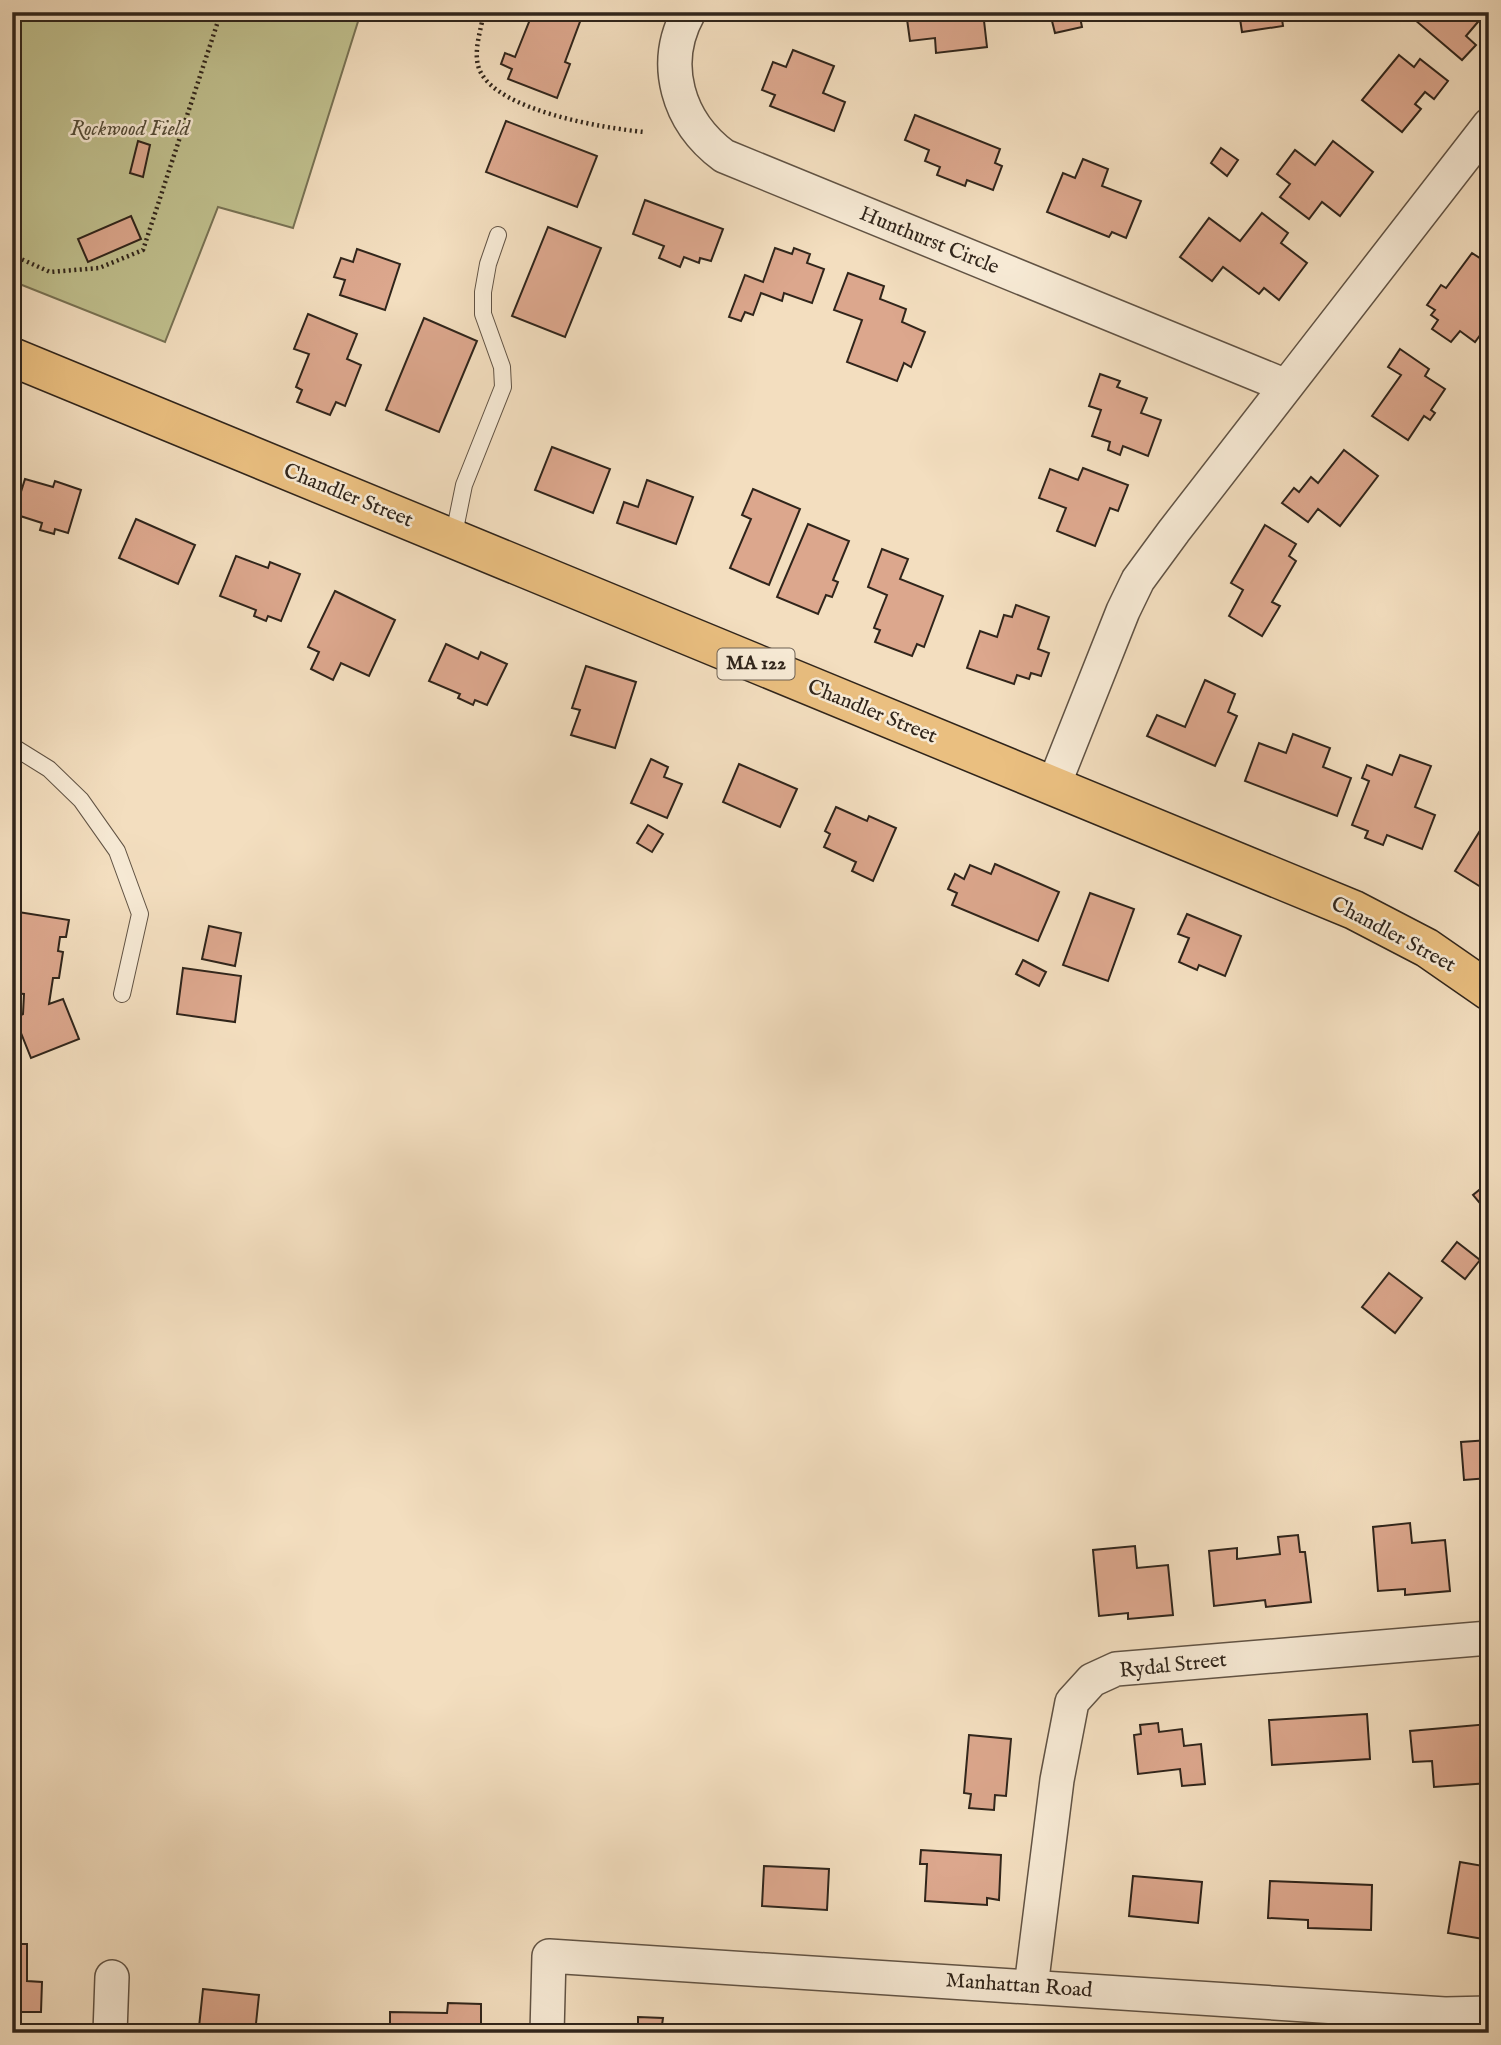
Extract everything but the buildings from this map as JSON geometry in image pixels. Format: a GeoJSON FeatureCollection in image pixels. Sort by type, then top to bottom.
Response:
{"type":"FeatureCollection","features":[{"type":"Feature","properties":{"kind":"main road","name":"Chandler Street"},"geometry":{"type":"LineString","coordinates":[[12,357],[1354,910],[1427,948],[1489,991]]}},
{"type":"Feature","properties":{"kind":"street","name":"Hunthurst Circle"},"geometry":{"type":"LineString","coordinates":[[690,12],[681,30],[675,54],[677,88],[681,104],[694,127],[710,146],[724,156],[752,170],[1286,386]]}},
{"type":"Feature","properties":{"kind":"street"},"geometry":{"type":"LineString","coordinates":[[1053,786],[1119,620],[1138,580],[1489,125]]}},
{"type":"Feature","properties":{"kind":"street","name":"Rydal Street"},"geometry":{"type":"LineString","coordinates":[[1031,1987],[1057,1780],[1072,1702],[1092,1680],[1116,1669],[1489,1638]]}},
{"type":"Feature","properties":{"kind":"street","name":"Manhattan Road"},"geometry":{"type":"LineString","coordinates":[[547,2033],[549,1955],[1031,1987],[1355,2020],[1489,2013]]}},
{"type":"Feature","properties":{"kind":"street"},"geometry":{"type":"LineString","coordinates":[[110,2033],[111,1977]]}},
{"type":"Feature","properties":{"kind":"lane"},"geometry":{"type":"LineString","coordinates":[[453,539],[464,485],[503,387],[502,367],[484,314],[483,292],[488,264],[498,235]]}},
{"type":"Feature","properties":{"kind":"lane"},"geometry":{"type":"LineString","coordinates":[[12,746],[49,769],[82,800],[117,851],[140,914],[122,994]]}},
{"type":"Feature","properties":{"kind":"path"},"geometry":{"type":"LineString","coordinates":[[12,255],[50,272],[99,268],[143,250],[221,12]]}},
{"type":"Feature","properties":{"kind":"path"},"geometry":{"type":"LineString","coordinates":[[484,12],[477,54],[479,70],[491,88],[543,113],[606,128],[644,132]]}},
{"type":"Feature","properties":{"kind":"green space","name":"Rockwood Field"},"geometry":{"type":"Polygon","coordinates":[[[12,12],[361,12],[293,228],[218,207],[165,342],[12,281],[12,12]]]}}]}
